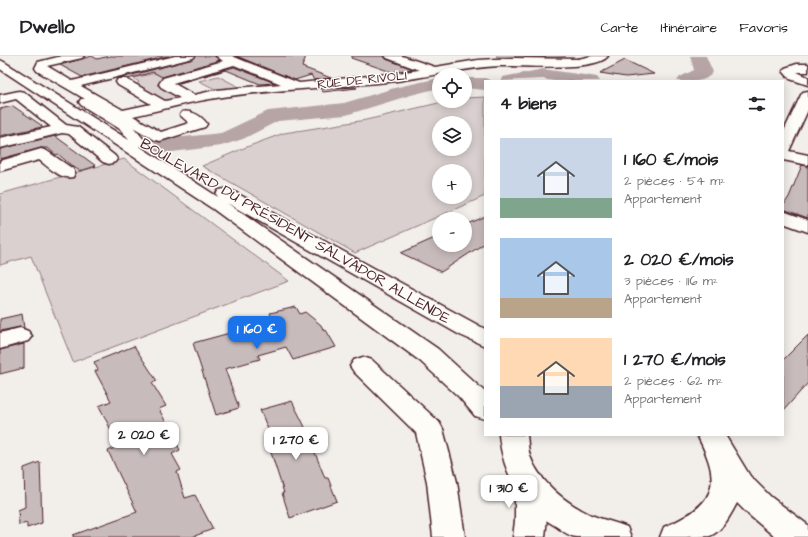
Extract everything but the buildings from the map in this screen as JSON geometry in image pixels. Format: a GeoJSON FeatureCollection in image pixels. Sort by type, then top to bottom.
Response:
{"type":"FeatureCollection","features":[{"type":"Feature","properties":{"kind":"street","name":"BOULEVARD DU PRÉSIDENT SALVADOR ALLENDE"},"geometry":{"type":"LineString","coordinates":[[6,56],[138,142],[224,194],[484,338]]}},
{"type":"Feature","properties":{"kind":"street"},"geometry":{"type":"LineString","coordinates":[[78,56],[42,64],[41,68],[160,137],[200,124],[187,115]]}},
{"type":"Feature","properties":{"kind":"street"},"geometry":{"type":"LineString","coordinates":[[70,85],[189,56]]}},
{"type":"Feature","properties":{"kind":"street"},"geometry":{"type":"LineString","coordinates":[[221,56],[299,87]]}},
{"type":"Feature","properties":{"kind":"street"},"geometry":{"type":"LineString","coordinates":[[391,56],[432,70]]}},
{"type":"Feature","properties":{"kind":"street","name":"RUE DE RIVOLI"},"geometry":{"type":"LineString","coordinates":[[453,68],[478,64],[515,62],[578,63],[587,62],[602,56]]}},
{"type":"Feature","properties":{"kind":"street"},"geometry":{"type":"LineString","coordinates":[[192,99],[165,84],[170,79],[234,61]]}},
{"type":"Feature","properties":{"kind":"street"},"geometry":{"type":"LineString","coordinates":[[164,62],[190,73]]}},
{"type":"Feature","properties":{"kind":"street","name":"BOULEVARD DU PRÉSIDENT SALVADOR ALLENDE"},"geometry":{"type":"LineString","coordinates":[[11,68],[219,205],[429,355],[468,390],[484,408]]}},
{"type":"Feature","properties":{"kind":"street"},"geometry":{"type":"LineString","coordinates":[[11,68],[125,126],[138,142]]}},
{"type":"Feature","properties":{"kind":"street","name":"RUE DE RIVOLI"},"geometry":{"type":"LineString","coordinates":[[122,114],[216,94],[389,78],[432,71]]}},
{"type":"Feature","properties":{"kind":"street"},"geometry":{"type":"LineString","coordinates":[[784,149],[799,125],[808,95],[806,88],[806,72]]}},
{"type":"Feature","properties":{"kind":"street"},"geometry":{"type":"LineString","coordinates":[[228,76],[260,90]]}},
{"type":"Feature","properties":{"kind":"street"},"geometry":{"type":"LineString","coordinates":[[122,82],[163,105]]}},
{"type":"Feature","properties":{"kind":"street"},"geometry":{"type":"LineString","coordinates":[[0,100],[19,95],[62,129]]}},
{"type":"Feature","properties":{"kind":"street"},"geometry":{"type":"LineString","coordinates":[[799,125],[808,129]]}},
{"type":"Feature","properties":{"kind":"street"},"geometry":{"type":"LineString","coordinates":[[0,143],[62,129],[73,130],[110,159]]}},
{"type":"Feature","properties":{"kind":"street"},"geometry":{"type":"LineString","coordinates":[[784,149],[808,147]]}},
{"type":"Feature","properties":{"kind":"street"},"geometry":{"type":"LineString","coordinates":[[784,149],[808,160]]}},
{"type":"Feature","properties":{"kind":"street"},"geometry":{"type":"LineString","coordinates":[[0,166],[41,154],[67,173]]}},
{"type":"Feature","properties":{"kind":"street"},"geometry":{"type":"LineString","coordinates":[[784,217],[808,226]]}},
{"type":"Feature","properties":{"kind":"street"},"geometry":{"type":"LineString","coordinates":[[363,366],[429,429],[442,482],[449,537]]}},
{"type":"Feature","properties":{"kind":"street"},"geometry":{"type":"LineString","coordinates":[[511,437],[519,467],[530,484],[547,503],[566,517],[590,529],[615,537]]}},
{"type":"Feature","properties":{"kind":"street"},"geometry":{"type":"LineString","coordinates":[[676,537],[689,532],[710,520],[724,498],[727,477],[726,466],[714,440]]}},
{"type":"Feature","properties":{"kind":"street"},"geometry":{"type":"LineString","coordinates":[[714,440],[739,485],[760,506],[799,537]]}},
{"type":"Feature","properties":{"kind":"street"},"geometry":{"type":"LineString","coordinates":[[528,537],[531,521],[530,484]]}},
{"type":"Feature","properties":{"kind":"shaded area"},"geometry":{"type":"Polygon","coordinates":[[[496,56],[566,56],[556,58],[563,62],[509,61],[496,56]]]}},
{"type":"Feature","properties":{"kind":"shaded area"},"geometry":{"type":"Polygon","coordinates":[[[156,73],[165,78],[157,85],[180,98],[163,101],[135,86],[139,82],[133,78],[156,73]]]}},
{"type":"Feature","properties":{"kind":"shaded area"},"geometry":{"type":"Polygon","coordinates":[[[218,76],[243,89],[219,91],[199,81],[218,76]]]}},
{"type":"Feature","properties":{"kind":"shaded area"},"geometry":{"type":"Polygon","coordinates":[[[484,97],[484,196],[472,202],[472,164],[432,164],[432,204],[467,204],[449,212],[432,212],[432,219],[355,253],[202,166],[284,133],[366,120],[432,105],[432,108],[472,108],[472,98],[484,97]]]}},
{"type":"Feature","properties":{"kind":"shaded area"},"geometry":{"type":"Polygon","coordinates":[[[124,159],[289,281],[73,362],[31,256],[0,265],[0,194],[124,159]]]}},
{"type":"Feature","properties":{"kind":"waterway"},"geometry":{"type":"LineString","coordinates":[[688,80],[704,72],[698,56]]}},
{"type":"Feature","properties":{"kind":"waterway"},"geometry":{"type":"LineString","coordinates":[[513,80],[543,74],[584,80]]}},
{"type":"Feature","properties":{"kind":"waterway"},"geometry":{"type":"LineString","coordinates":[[472,83],[484,84]]}},
{"type":"Feature","properties":{"kind":"waterway"},"geometry":{"type":"LineString","coordinates":[[164,146],[221,139],[235,135],[275,115],[346,109],[405,91],[432,85]]}}]}
